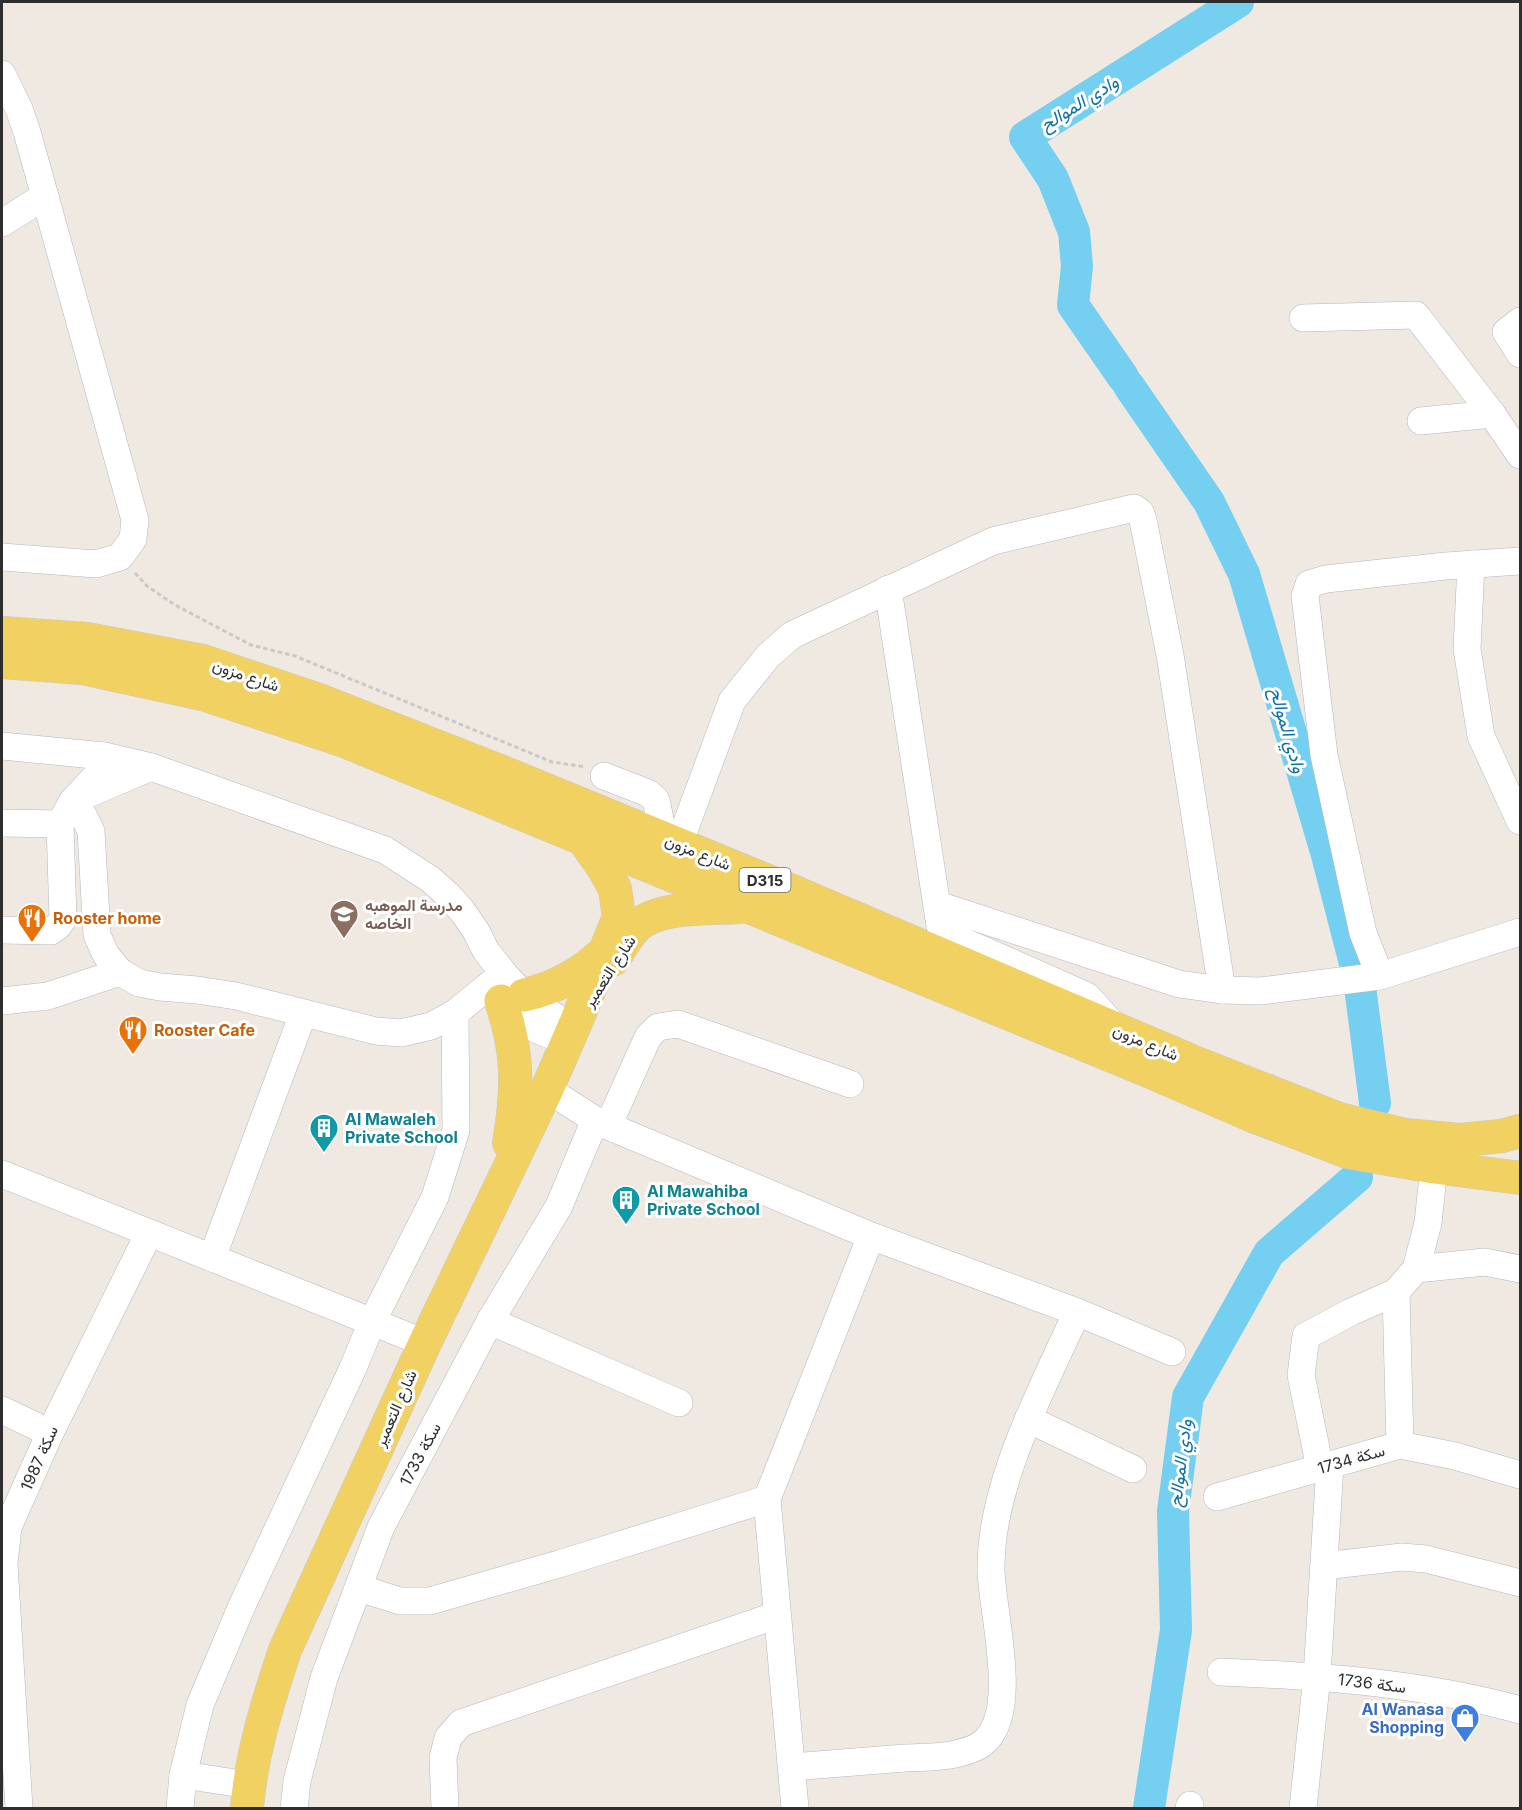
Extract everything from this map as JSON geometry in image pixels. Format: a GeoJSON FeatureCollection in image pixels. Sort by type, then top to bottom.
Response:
{"type":"FeatureCollection","features":[{"type":"Feature","properties":{"kind":"main road","name":"شارع مزون"},"geometry":{"type":"LineString","coordinates":[[2,633],[87,639],[203,661],[341,708],[505,772],[1189,1060],[1339,1119],[1405,1135],[1460,1140],[1502,1136],[1521,1131]]}},
{"type":"Feature","properties":{"kind":"main road","name":"شارع مزون"},"geometry":{"type":"LineString","coordinates":[[2,662],[82,668],[206,695],[342,740],[1139,1067],[1253,1116],[1348,1152],[1434,1167],[1521,1178]]}},
{"type":"Feature","properties":{"kind":"main road","name":"شارع التعمير"},"geometry":{"type":"LineString","coordinates":[[248,1797],[268,1702],[285,1650],[425,1343],[547,1089],[619,917],[615,889],[583,839]]}},
{"type":"Feature","properties":{"kind":"main road","name":"شارع التعمير"},"geometry":{"type":"LineString","coordinates":[[573,1030],[622,944],[641,923],[660,914],[687,910],[747,907]]}},
{"type":"Feature","properties":{"kind":"main road"},"geometry":{"type":"LineString","coordinates":[[503,1178],[513,1119],[516,1079],[506,993],[546,989],[568,980],[604,951]]}},
{"type":"Feature","properties":{"kind":"street"},"geometry":{"type":"LineString","coordinates":[[2,74],[22,117],[135,520],[133,539],[120,557],[96,564],[2,557]]}},
{"type":"Feature","properties":{"kind":"street"},"geometry":{"type":"LineString","coordinates":[[2,223],[45,196]]}},
{"type":"Feature","properties":{"kind":"street"},"geometry":{"type":"LineString","coordinates":[[1303,318],[1416,315],[1521,455]]}},
{"type":"Feature","properties":{"kind":"street"},"geometry":{"type":"LineString","coordinates":[[1521,321],[1506,332],[1521,354]]}},
{"type":"Feature","properties":{"kind":"street"},"geometry":{"type":"LineString","coordinates":[[1421,421],[1492,414]]}},
{"type":"Feature","properties":{"kind":"street"},"geometry":{"type":"LineString","coordinates":[[672,841],[732,701],[768,656],[792,634],[993,541],[1134,508],[1140,512],[1170,655],[1222,990]]}},
{"type":"Feature","properties":{"kind":"street"},"geometry":{"type":"LineString","coordinates":[[1380,976],[1364,933],[1324,755],[1305,596],[1309,584],[1326,579],[1521,561]]}},
{"type":"Feature","properties":{"kind":"street"},"geometry":{"type":"LineString","coordinates":[[1471,564],[1467,649],[1481,736],[1521,821]]}},
{"type":"Feature","properties":{"kind":"street"},"geometry":{"type":"LineString","coordinates":[[888,589],[940,926],[947,934],[1087,996],[1118,1030]]}},
{"type":"Feature","properties":{"kind":"street"},"geometry":{"type":"LineString","coordinates":[[2,746],[104,756],[151,767],[385,850],[430,879],[448,895],[463,912],[486,951],[514,986],[506,993],[455,1013],[431,1026],[401,1033],[376,1031],[217,992],[139,983],[120,972],[106,955],[98,935],[91,831],[83,815],[66,813],[2,823]]}},
{"type":"Feature","properties":{"kind":"street"},"geometry":{"type":"LineString","coordinates":[[2,930],[51,930],[63,919],[66,813],[96,776],[104,756]]}},
{"type":"Feature","properties":{"kind":"street"},"geometry":{"type":"LineString","coordinates":[[66,813],[151,767]]}},
{"type":"Feature","properties":{"kind":"street"},"geometry":{"type":"LineString","coordinates":[[604,776],[648,793],[656,800],[672,841]]}},
{"type":"Feature","properties":{"kind":"street"},"geometry":{"type":"LineString","coordinates":[[938,905],[1179,984],[1222,990],[1262,991],[1380,976],[1521,932]]}},
{"type":"Feature","properties":{"kind":"street"},"geometry":{"type":"LineString","coordinates":[[2,1001],[48,996],[120,972]]}},
{"type":"Feature","properties":{"kind":"street"},"geometry":{"type":"LineString","coordinates":[[506,993],[557,1018],[573,1030]]}},
{"type":"Feature","properties":{"kind":"street"},"geometry":{"type":"LineString","coordinates":[[180,1809],[183,1775],[200,1706],[241,1608],[353,1368],[372,1322],[435,1197],[456,1130],[455,1013]]}},
{"type":"Feature","properties":{"kind":"street"},"geometry":{"type":"LineString","coordinates":[[212,1258],[303,1014]]}},
{"type":"Feature","properties":{"kind":"street","name":"سكة 1733"},"geometry":{"type":"LineString","coordinates":[[294,1809],[297,1781],[324,1678],[381,1527],[489,1321],[559,1206],[648,1037],[658,1027],[678,1024],[850,1084]]}},
{"type":"Feature","properties":{"kind":"street"},"geometry":{"type":"LineString","coordinates":[[547,1089],[602,1123],[871,1236],[1077,1312],[1172,1352]]}},
{"type":"Feature","properties":{"kind":"street"},"geometry":{"type":"LineString","coordinates":[[1303,1809],[1317,1676],[1324,1566],[1325,1467],[1301,1375],[1306,1336],[1396,1292],[1416,1269],[1428,1223],[1434,1167]]}},
{"type":"Feature","properties":{"kind":"street"},"geometry":{"type":"LineString","coordinates":[[2,1174],[425,1343]]}},
{"type":"Feature","properties":{"kind":"street","name":"سكة 1987"},"geometry":{"type":"LineString","coordinates":[[19,1809],[9,1777],[4,1564],[8,1527],[50,1432],[149,1233]]}},
{"type":"Feature","properties":{"kind":"street"},"geometry":{"type":"LineString","coordinates":[[795,1809],[767,1499],[871,1236]]}},
{"type":"Feature","properties":{"kind":"street"},"geometry":{"type":"LineString","coordinates":[[1416,1269],[1485,1262],[1521,1269]]}},
{"type":"Feature","properties":{"kind":"street"},"geometry":{"type":"LineString","coordinates":[[1396,1292],[1400,1445]]}},
{"type":"Feature","properties":{"kind":"street"},"geometry":{"type":"LineString","coordinates":[[792,1767],[954,1755],[983,1744],[994,1732],[1000,1717],[1002,1701],[1001,1659],[991,1570],[994,1526],[1000,1496],[1028,1419],[1077,1312]]}},
{"type":"Feature","properties":{"kind":"street"},"geometry":{"type":"LineString","coordinates":[[489,1321],[679,1403]]}},
{"type":"Feature","properties":{"kind":"street"},"geometry":{"type":"LineString","coordinates":[[2,1410],[50,1432]]}},
{"type":"Feature","properties":{"kind":"street"},"geometry":{"type":"LineString","coordinates":[[1028,1419],[1133,1469]]}},
{"type":"Feature","properties":{"kind":"street","name":"سكة 1734"},"geometry":{"type":"LineString","coordinates":[[1216,1497],[1400,1445],[1455,1456],[1521,1475]]}},
{"type":"Feature","properties":{"kind":"street"},"geometry":{"type":"LineString","coordinates":[[358,1588],[400,1601],[430,1601],[767,1499]]}},
{"type":"Feature","properties":{"kind":"street"},"geometry":{"type":"LineString","coordinates":[[1324,1566],[1402,1557],[1426,1559],[1521,1583]]}},
{"type":"Feature","properties":{"kind":"street"},"geometry":{"type":"LineString","coordinates":[[444,1809],[443,1758],[448,1738],[461,1723],[777,1616]]}},
{"type":"Feature","properties":{"kind":"street","name":"سكة 1736"},"geometry":{"type":"LineString","coordinates":[[1221,1672],[1317,1676],[1519,1704]]}},
{"type":"Feature","properties":{"kind":"street"},"geometry":{"type":"LineString","coordinates":[[183,1775],[248,1797]]}},
{"type":"Feature","properties":{"kind":"path"},"geometry":{"type":"LineString","coordinates":[[120,557],[147,586],[174,605],[251,645],[295,656],[552,762],[591,767],[604,776]]}},
{"type":"Feature","properties":{"kind":"waterway","name":"وادي الموالح"},"geometry":{"type":"LineString","coordinates":[[1123,377],[1073,305],[1077,266],[1074,232],[1053,179],[1025,137],[1238,2]]}},
{"type":"Feature","properties":{"kind":"waterway","name":"وادي الموالح"},"geometry":{"type":"LineString","coordinates":[[1129,386],[1209,502],[1244,574],[1327,855],[1359,979],[1375,1103]]}},
{"type":"Feature","properties":{"kind":"waterway","name":"وادي الموالح"},"geometry":{"type":"LineString","coordinates":[[1149,1808],[1176,1630],[1173,1511],[1188,1397],[1269,1253],[1357,1177]]}},
{"type":"Feature","properties":{"kind":"place","name":"مدرسة الموهبه الخاصه"},"geometry":{"type":"Point","coordinates":[344,940]}},
{"type":"Feature","properties":{"kind":"place","name":"Rooster home"},"geometry":{"type":"Point","coordinates":[32,944]}},
{"type":"Feature","properties":{"kind":"place","name":"Rooster Cafe"},"geometry":{"type":"Point","coordinates":[133,1056]}},
{"type":"Feature","properties":{"kind":"place","name":"Al Mawaleh Private School"},"geometry":{"type":"Point","coordinates":[324,1154]}},
{"type":"Feature","properties":{"kind":"place","name":"Al Mawahiba Private School"},"geometry":{"type":"Point","coordinates":[626,1226]}},
{"type":"Feature","properties":{"kind":"place","name":"Al Wanasa Shopping"},"geometry":{"type":"Point","coordinates":[1465,1744]}}]}
